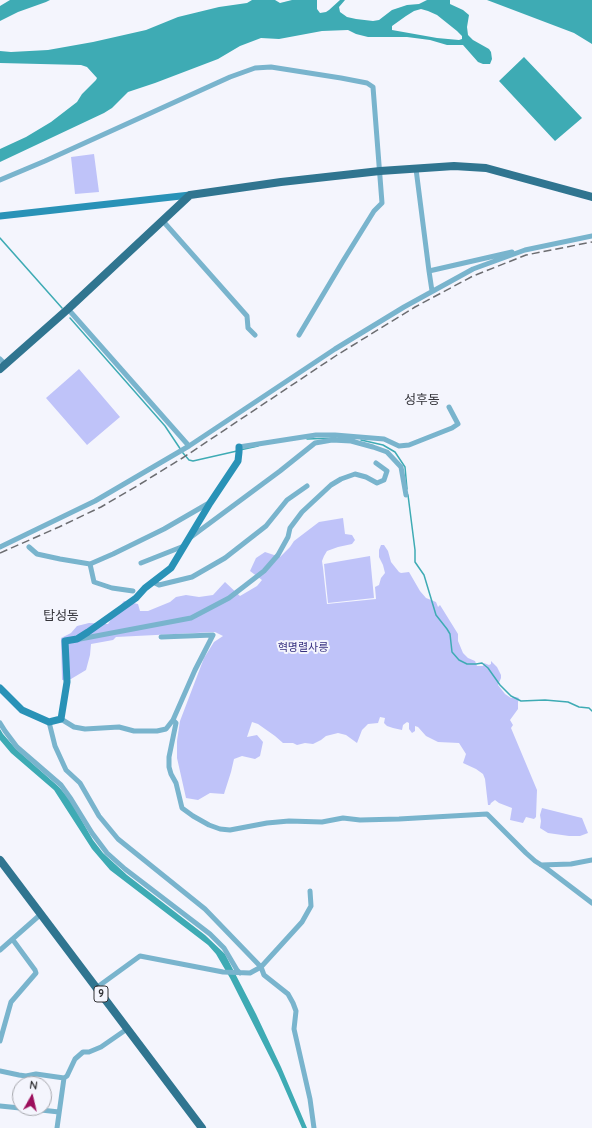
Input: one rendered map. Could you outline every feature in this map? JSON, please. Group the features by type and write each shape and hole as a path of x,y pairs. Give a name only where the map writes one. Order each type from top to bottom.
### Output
{"main road":[{"path":"2,364 68,309 190,195 281,182 380,171 454,166 486,168 592,198"},
{"name":"9","path":"0,860 202,1128"}],"street":[{"path":"0,180 230,77 255,68 270,67 341,78 367,83 373,86 382,203 374,211 299,335"},
{"path":"416,169 432,291"},
{"path":"0,216 190,195"},
{"path":"162,220 247,316 248,328 255,335"},
{"path":"429,271 592,236"},
{"path":"0,547 95,501 181,451 335,349 404,306 473,269 525,250"},
{"path":"68,309 189,446"},
{"path":"77,639 136,598 145,588 171,568 210,503 238,461 239,450 316,435 384,439 399,446 410,445 452,428 458,424 449,407"},
{"path":"188,539 280,471 315,443 332,440 352,441 387,452 401,467 406,495"},
{"path":"61,719 67,682 65,641 191,618 229,598 264,571 278,555 288,537 290,528 302,512 330,485 355,474 366,477 377,483 384,480 387,471 376,463"},
{"path":"153,582 159,585 192,577 225,558 266,526 287,500 307,486"},
{"path":"29,547 38,554 90,564 114,554 164,529 210,503"},
{"path":"141,562 184,546"},
{"path":"90,564 94,582 112,588 133,591 145,588"},
{"path":"133,591 136,598"},
{"path":"0,688 22,710 49,722 61,719 74,727 85,729 120,727 134,731 157,731 166,729 173,720 213,635 161,637"},
{"path":"173,720 176,723 169,756 169,767 176,783 182,808 209,825 220,829 230,830 289,820 322,822 343,818 360,820 398,819 487,814 526,853 592,903"},
{"path":"49,722 55,746 66,770 80,783 99,816 118,839 205,909 261,967 264,974 288,994 296,1011 294,1029 310,1099 314,1128"},
{"path":"0,723 17,747 61,785 92,833 107,853 125,869 210,934 224,948 239,973"},
{"path":"542,865 571,864 592,860"},
{"path":"96,988 140,956 223,972 250,973 261,967 302,922 312,906 310,891"},
{"path":"0,950 41,914"},
{"path":"0,1041 2,1025 11,1002 36,973 12,940"},
{"path":"57,1128 64,1078 67,1076 75,1059 82,1052 89,1052 101,1048 127,1029"},
{"path":"0,1071 26,1076 36,1074 64,1078"},
{"path":"0,1106 12,1107"},
{"path":"52,1111 59,1112"}],"green space":[{"path":"94,154 99,192 75,194 71,157"},
{"path":"79,369 120,417 87,445 46,398"},
{"name":"혁명렬사릉","path":"343,518 345,534 352,535 355,540 352,544 327,551 324,556 322,561 327,604 376,599 375,587 379,585 381,578 385,573 379,557 381,545 384,545 388,551 391,562 399,572 409,572 426,598 436,602 438,607 440,605 458,634 458,641 463,653 468,658 475,661 477,666 483,666 484,663 489,665 491,664 491,661 497,667 501,675 498,685 505,694 511,698 519,698 518,709 510,720 513,725 511,728 537,790 536,817 534,819 526,817 523,823 510,820 512,808 495,800 488,805 483,774 463,763 466,754 459,743 438,742 426,736 418,727 415,726 415,731 412,733 409,729 409,723 407,722 403,725 402,730 393,728 384,723 385,718 380,717 378,723 368,724 362,730 357,743 346,735 338,733 326,736 313,744 305,743 297,745 293,743 283,743 258,724 252,722 247,737 257,735 263,742 260,756 255,759 242,756 234,759 224,794 210,793 198,800 186,798 177,758 177,741 180,721 204,658 214,642 223,636 215,632 116,637 113,640 91,644 86,670 71,679 62,680 61,638 71,633 77,626 89,623 108,624 124,601 138,604 140,611 148,611 170,602 176,597 186,595 199,597 213,595 225,582 240,596 257,586 262,580 250,571 256,558 265,552 280,557 294,541 319,522"},
{"path":"370,556 374,598 328,603 324,564"},
{"path":"542,808 582,818 588,833 580,836 569,836 548,833 540,828 540,815"}],"shaded area":[{"path":"10,0 50,0 18,12 0,21 0,6"},
{"path":"252,0 275,0 280,3 292,0 317,0 317,9 320,13 326,12 340,0 345,0 339,7 340,12 347,17 373,21 379,20 392,10 407,5 419,4 427,0 450,0 450,4 463,10 469,15 467,27 468,35 473,40 489,49 492,59 490,64 478,62 463,45 447,45 430,40 407,37 368,37 348,30 322,31 279,39 261,38 240,46 218,59 128,92 112,108 104,113 0,162 0,149 26,137 51,122 77,102 82,94 97,78 87,67 81,65 0,63 0,51 11,52 48,50 93,42 146,30 178,17 219,7 247,3","holes":["421,9 437,15 457,31 462,36 462,39 437,38 392,30 392,26 414,11"]},
{"path":"487,0 592,0 592,44 574,33"},
{"path":"524,57 582,118 555,141 499,81"},
{"path":"0,729 16,749 59,787 70,800 93,840 103,853 127,875 205,935 225,954 281,1067 307,1128 302,1128 278,1073 230,978 216,954 208,945 110,870 92,849 54,790 11,753 0,740"}],"waterway":[{"path":"0,238 62,308"},
{"path":"70,318 165,426 189,460 193,461 237,451"},
{"path":"307,439 336,438"},
{"path":"361,440 383,445 395,452 405,467 407,489"},
{"path":"240,450 258,446"},
{"path":"408,495 415,550 415,562 424,575 436,615 450,634 452,652 459,660 467,664 482,663 488,668 500,685 511,696 521,701 545,700 568,702 579,707 589,708 592,711"}],"railway":[{"path":"0,553 101,507 137,486 184,457 337,355 415,307 473,276 526,255 592,242"}],"district":[{"name":"성후동","path":"422,400"},
{"name":"탑성동","path":"61,616"}]}
